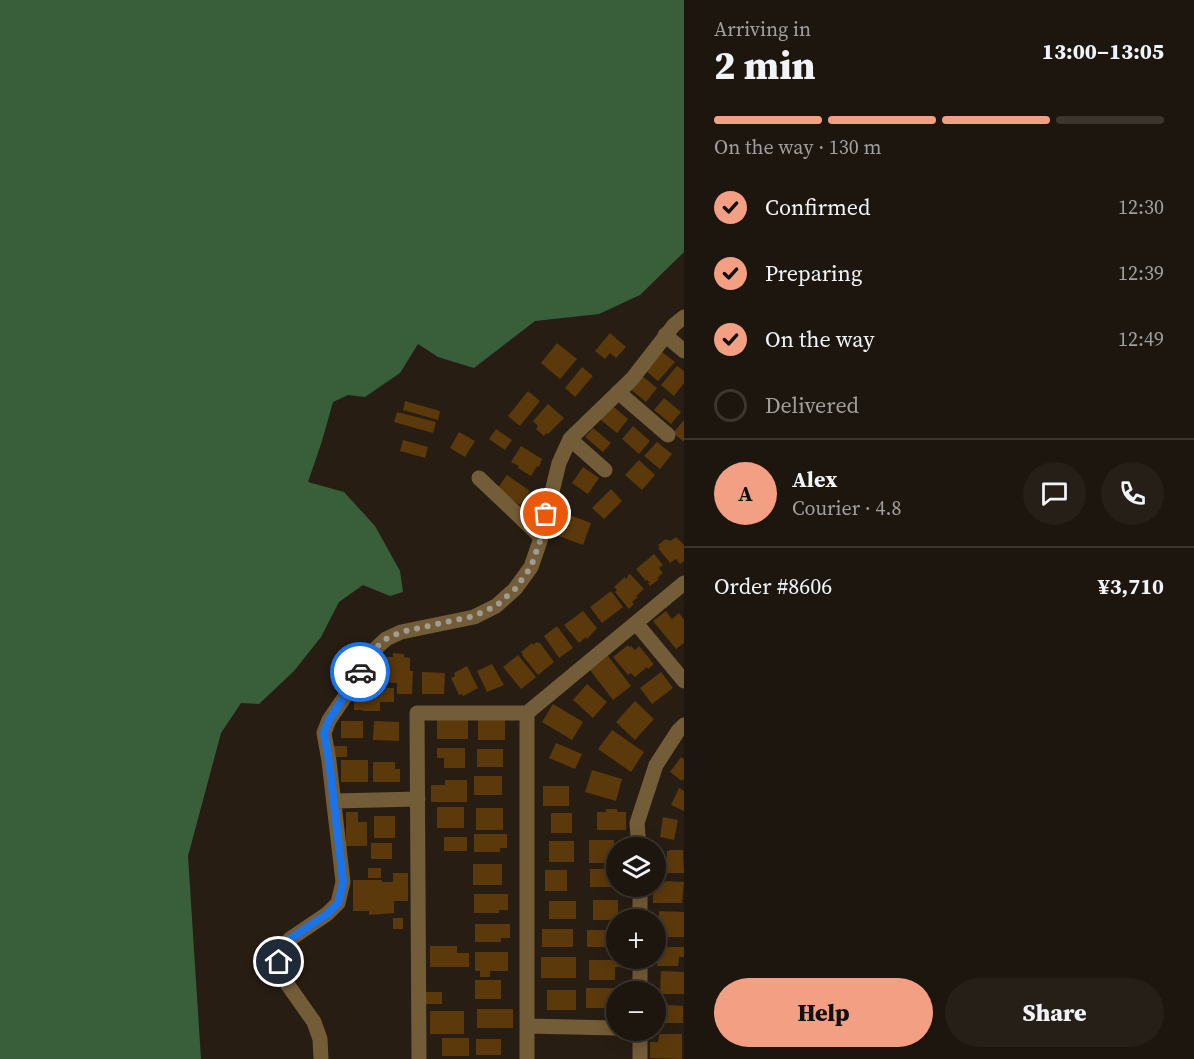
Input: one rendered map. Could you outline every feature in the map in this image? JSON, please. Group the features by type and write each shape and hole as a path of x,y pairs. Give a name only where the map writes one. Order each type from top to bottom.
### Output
{"street":[{"path":"321,1059 320,1039 314,1022 283,978 279,962 283,948 290,939 327,914 338,903 343,882 324,733 329,720 372,651 386,639 401,632 474,616 496,606 515,589 531,567 541,537 559,463 570,439 632,379 665,335 684,317"},
{"path":"665,335 684,351"},
{"path":"618,392 668,435"},
{"path":"570,439 605,470"},
{"path":"479,478 541,537"},
{"path":"419,1059 417,713 527,713 684,583"},
{"path":"636,623 684,681"},
{"path":"527,713 527,1059"},
{"path":"638,837 637,823 656,765 684,725"},
{"path":"334,801 417,800"},
{"path":"527,1026 606,1028"},
{"path":"640,1041 640,1059"}],"green space":[{"path":"0,0 684,0 684,252 640,295 599,314 535,321 474,368 438,357 418,344 400,373 365,397 348,395 333,402 308,482 344,492 375,526 400,571 403,592 390,596 363,585 339,602 321,637 294,671 259,704 241,703 221,733 188,856 201,1059 0,1059"}],"building":[{"path":"610,333 626,347 616,358 610,353 605,359 595,351"},
{"path":"557,343 577,359 560,379 541,363"},
{"path":"662,352 675,362 658,381 646,371"},
{"path":"677,366 684,371 684,383 674,396 661,385"},
{"path":"582,367 593,376 575,397 565,388"},
{"path":"641,375 657,388 646,402 629,388"},
{"path":"528,391 540,401 520,426 508,416"},
{"path":"664,398 681,412 671,424 654,410"},
{"path":"405,401 440,411 438,420 403,410"},
{"path":"609,403 628,419 617,433 597,417"},
{"path":"548,404 564,418 544,436 536,429 538,426 533,421"},
{"path":"397,412 436,422 433,433 394,422"},
{"path":"684,420 684,442 673,433"},
{"path":"633,426 650,441 639,454 622,439"},
{"path":"593,428 611,443 603,452 585,437"},
{"path":"496,429 512,440 505,450 489,439"},
{"path":"459,432 475,441 465,457 450,448"},
{"path":"403,440 428,447 425,458 400,451"},
{"path":"657,442 672,454 660,469 644,456"},
{"path":"521,446 542,459 539,467 537,466 531,476 511,462"},
{"path":"639,460 655,475 642,490 625,475"},
{"path":"583,467 599,478 588,494 572,483"},
{"path":"507,475 530,491 520,505 497,489"},
{"path":"611,489 622,501 604,519 592,508"},
{"path":"556,510 591,523 583,545 548,532"},
{"path":"676,537 684,545 684,561 680,564 676,559 670,563 658,548 660,547 658,545 666,539 670,541"},
{"path":"654,554 663,565 659,568 663,573 650,586 648,583 650,583 636,569"},
{"path":"630,574 644,589 636,596 638,597 629,609 615,592 617,590 614,587"},
{"path":"611,591 623,607 602,623 590,607"},
{"path":"583,611 597,628 587,639 586,637 579,643 564,625"},
{"path":"666,611 672,619 679,613 684,620 684,643 676,649 653,621"},
{"path":"557,626 573,648 559,658 544,636"},
{"path":"537,642 554,662 538,675 521,652 532,643 533,645"},
{"path":"628,645 635,650 639,646 653,663 635,677 631,673 628,675 613,657"},
{"path":"393,653 404,654 404,657 410,658 410,671 413,671 412,694 397,694 397,683 378,682 378,667 385,667 386,657 393,657"},
{"path":"518,655 536,677 521,689 503,667"},
{"path":"608,656 631,686 613,700 590,670"},
{"path":"492,664 504,685 487,692 477,671"},
{"path":"467,666 478,688 463,696 459,695 451,678 455,676 454,673"},
{"path":"422,672 445,673 444,694 422,694"},
{"path":"661,672 673,688 652,704 640,688"},
{"path":"587,684 607,702 593,718 573,700"},
{"path":"362,688 394,688 394,702 380,702 380,711 354,710 354,699 357,699 357,693 362,693"},
{"path":"635,701 654,719 635,740 616,722"},
{"path":"553,704 583,722 572,740 542,722"},
{"path":"478,718 505,718 505,740 478,740"},
{"path":"437,719 468,719 468,739 437,739"},
{"path":"341,721 363,721 363,738 341,738"},
{"path":"374,721 399,722 399,741 373,740"},
{"path":"612,730 644,752 631,772 598,749"},
{"path":"556,743 582,754 575,769 549,758"},
{"path":"334,746 347,746 347,757 334,757"},
{"path":"437,748 465,748 465,768 444,768 444,758 437,758"},
{"path":"477,749 503,749 503,767 477,767"},
{"path":"681,757 684,759 684,780 682,781 670,772"},
{"path":"341,760 368,760 368,782 341,782"},
{"path":"373,762 395,762 395,769 400,769 400,782 373,782"},
{"path":"592,770 622,779 616,801 585,792"},
{"path":"474,776 502,776 502,795 474,795"},
{"path":"445,780 467,780 467,802 431,802 431,785 445,785"},
{"path":"543,786 569,786 569,806 543,806"},
{"path":"679,788 684,791 684,811 671,805"},
{"path":"437,807 464,807 464,828 437,828"},
{"path":"476,808 503,808 503,830 476,830"},
{"path":"606,809 626,812 626,830 597,830 597,812 606,812"},
{"path":"346,812 358,812 358,822 367,822 367,846 346,846"},
{"path":"551,813 572,813 572,833 551,833"},
{"path":"374,816 395,816 395,838 374,838"},
{"path":"663,817 678,820 674,840 660,837"},
{"path":"474,834 507,834 507,848 500,848 500,852 474,852"},
{"path":"444,837 467,837 467,851 444,851"},
{"path":"589,840 606,840 606,863 589,863"},
{"path":"549,841 574,841 574,862 549,862"},
{"path":"371,843 392,843 392,859 371,859"},
{"path":"683,850 684,873 666,873 666,857 669,851"},
{"path":"473,864 502,864 502,885 473,885"},
{"path":"368,868 381,868 381,878 368,878"},
{"path":"590,869 606,869 606,887 590,887"},
{"path":"545,870 567,870 567,891 545,891"},
{"path":"393,873 408,873 408,901 394,901 394,913 369,915 369,911 353,911 353,880 393,882"},
{"path":"666,882 684,882 682,903 653,903 653,897 666,897"},
{"path":"474,894 508,894 508,910 499,910 499,913 474,913"},
{"path":"593,900 618,900 618,909 606,909 606,920 593,920"},
{"path":"549,901 576,901 576,919 549,919"},
{"path":"666,911 684,912 684,937 666,937"},
{"path":"393,918 403,918 403,929 393,929"},
{"path":"475,924 510,924 510,938 501,938 501,942 475,942"},
{"path":"542,929 573,929 573,947 542,947"},
{"path":"587,930 606,930 606,947 587,947"},
{"path":"430,946 457,946 457,953 469,953 469,967 430,967"},
{"path":"666,947 684,947 684,957 679,957 678,966 666,966"},
{"path":"475,952 508,952 508,971 490,971 490,977 480,977 480,971 475,971"},
{"path":"541,957 576,957 576,978 541,978"},
{"path":"589,960 606,960 606,969 615,969 615,980 589,980"},
{"path":"661,971 684,972 684,994 666,994 666,981 661,981"},
{"path":"475,980 501,980 501,999 475,999"},
{"path":"586,988 606,988 606,1008 586,1008"},
{"path":"547,990 576,990 576,1010 547,1010"},
{"path":"423,992 442,992 442,1004 423,1004"},
{"path":"666,1003 683,1006 683,1023 666,1023"},
{"path":"477,1009 513,1009 513,1028 477,1028"},
{"path":"430,1011 464,1011 464,1034 430,1034"},
{"path":"666,1034 682,1034 682,1059 650,1058 650,1042 666,1041"},
{"path":"442,1038 469,1038 469,1056 442,1056"},
{"path":"476,1039 501,1039 501,1055 476,1055"}],"way so far":[{"path":"360,672 372,651 386,639 401,632 474,616 496,606 515,589 531,567 546,514"}],"route":[{"path":"279,962 283,948 290,939 327,914 338,903 343,882 324,733 329,720 360,672"}]}
